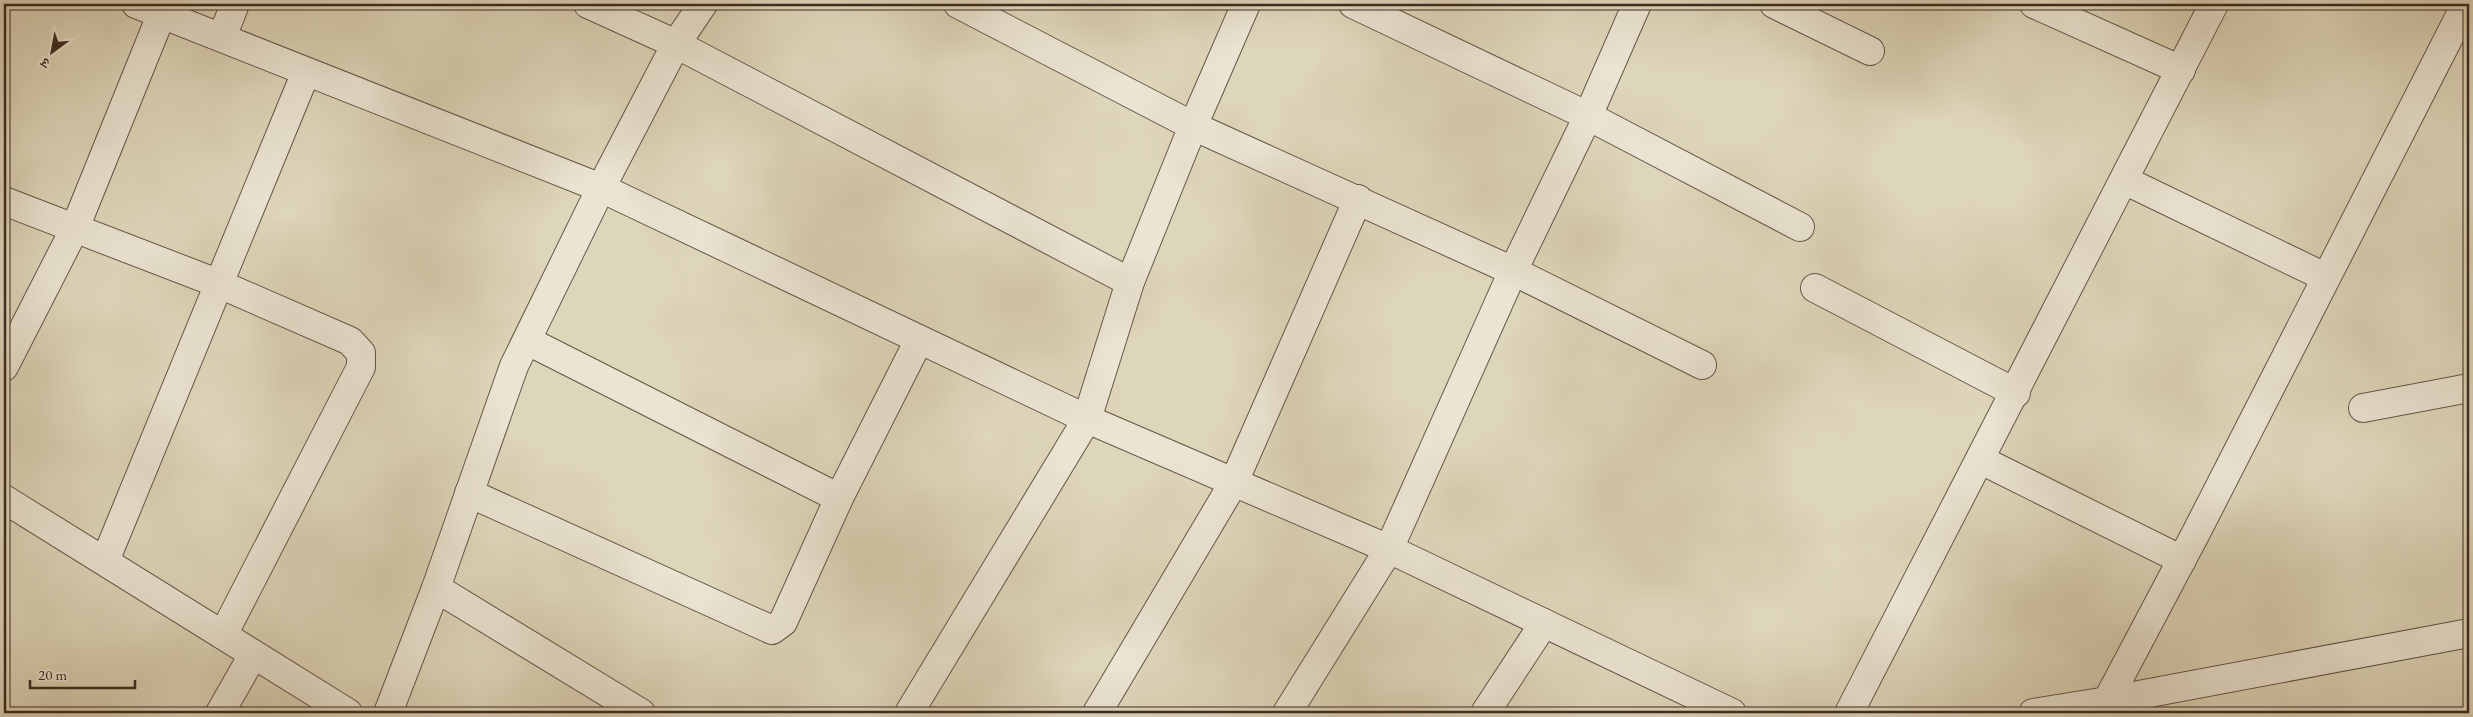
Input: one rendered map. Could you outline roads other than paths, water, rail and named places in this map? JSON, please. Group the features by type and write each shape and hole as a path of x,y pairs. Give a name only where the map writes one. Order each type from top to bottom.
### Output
{"street":[{"path":"136,4 602,188 1087,419 1389,549 1732,713"},
{"path":"222,37 235,4"},
{"path":"588,4 676,44 1130,282"},
{"path":"388,713 436,588 514,366 676,44 703,4"},
{"path":"958,4 1193,126 1358,199 1513,271 1702,365"},
{"path":"909,713 1087,419 1130,282 1193,126 1246,4"},
{"path":"1353,4 1588,116 1800,227"},
{"path":"1287,713 1389,549 1513,271 1588,116 1636,4"},
{"path":"1774,4 1870,51"},
{"path":"2034,4 2180,70"},
{"path":"1849,713 1981,460 2214,4"},
{"path":"2107,702 2182,560 2466,4"},
{"path":"4,367 75,228 162,13"},
{"path":"105,561 217,283 306,72"},
{"path":"2124,180 2325,277"},
{"path":"1097,713 1234,482 1358,199"},
{"path":"4,201 217,283 350,341 361,353 362,367 223,635"},
{"path":"1815,288 2016,392"},
{"path":"469,493 772,630 783,622 839,498 920,340"},
{"path":"528,341 839,498"},
{"path":"2363,408 2469,388"},
{"path":"1981,460 2182,560"},
{"path":"4,499 348,713"},
{"path":"436,588 642,713"},
{"path":"1485,713 1544,623"},
{"path":"2033,713 2107,702 2469,633"},
{"path":"220,713 253,655"}]}
